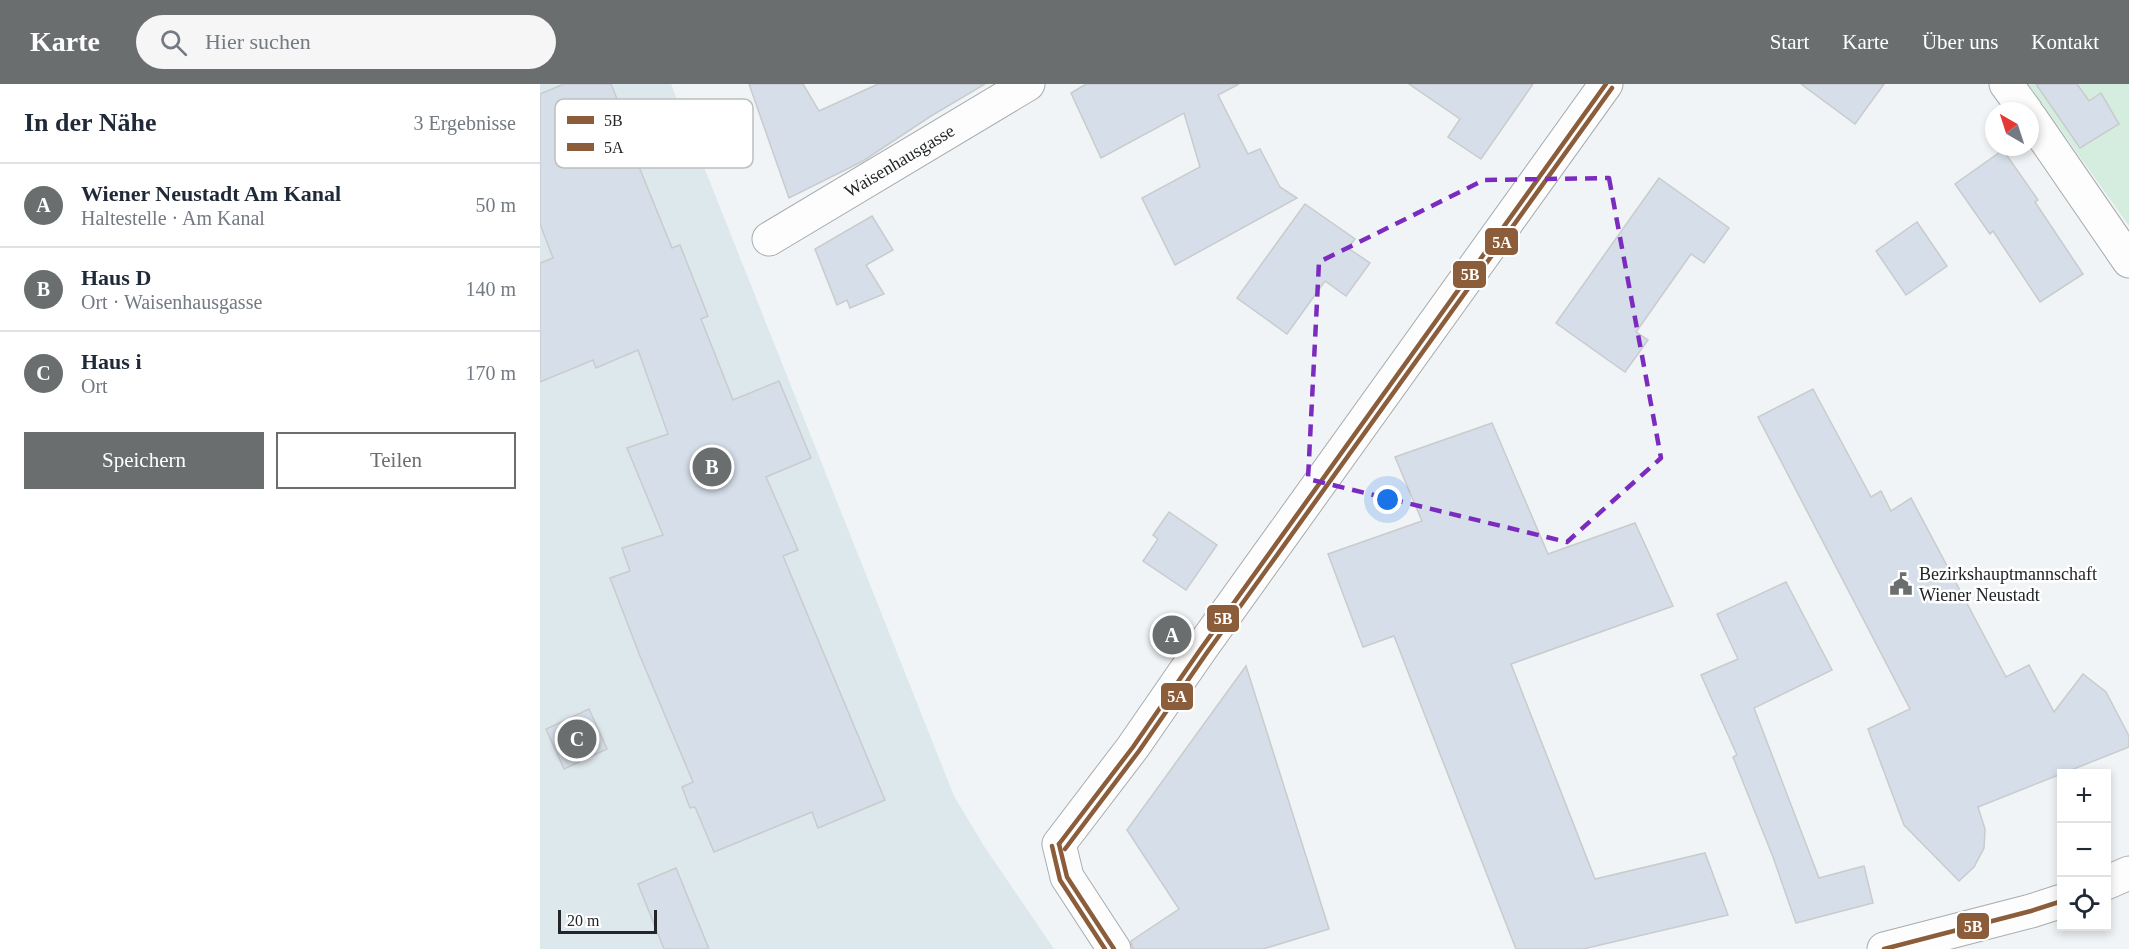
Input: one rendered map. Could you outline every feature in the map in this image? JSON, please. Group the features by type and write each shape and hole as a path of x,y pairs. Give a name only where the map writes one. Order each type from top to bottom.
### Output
{"street":[{"name":"Waisenhausgasse","path":"769,239 1028,84"},
{"path":"1114,949 1067,877 1059,844 1133,747 1207,640 1606,84"},
{"path":"2006,84 2019,102"},
{"path":"2039,130 2129,261"},
{"path":"2111,881 2129,873"},
{"path":"1884,949 2057,902"}],"highlighted area":[{"path":"1609,178 1661,458 1567,542 1308,479 1319,262 1484,180"}],"shaded area":[{"path":"540,84 671,84 677,99 555,99 555,168 704,168 954,796 984,846 1054,949 540,949"}],"green space":[{"path":"2028,84 2129,84 2129,226"}],"building":[{"path":"564,84 611,84 617,99 555,99 555,168 640,168 672,248 680,245 708,316 701,319 733,400 779,381 811,458 766,477 798,550 783,556 885,800 818,828 812,812 714,852 695,807 690,808 682,787 693,782 610,578 630,571 622,548 663,535 627,448 668,434 638,350 596,368 593,360 540,382 540,263 553,258 540,224 540,94"},
{"path":"749,84 803,84 819,111 878,84 985,84 863,161 789,198"},
{"path":"1086,84 1239,84 1218,95 1248,154 1260,149 1280,187 1297,198 1175,265 1142,198 1200,167 1184,113 1101,158 1071,93"},
{"path":"1409,84 1533,84 1481,159 1448,137 1460,119"},
{"path":"1801,84 1884,84 1855,124"},
{"path":"2036,84 2077,84 2089,101 2101,93 2119,124 2080,148"},
{"path":"1995,156 2007,156 2038,200 2035,202 2083,274 2040,302 1993,231 1990,234 1955,184"},
{"path":"1659,178 1729,228 1704,263 1691,254 1636,332 1648,340 1625,372 1556,323"},
{"path":"1305,204 1355,239 1348,248 1370,263 1346,296 1325,281 1287,334 1237,298"},
{"path":"872,216 893,250 866,265 884,294 850,308 847,300 837,305 815,249"},
{"path":"1917,222 1947,266 1906,295 1876,251"},
{"name":"Bezirkshauptmannschaft Wiener Neustadt","path":"1813,389 1871,497 1881,491 1891,511 1911,498 2006,677 2029,665 2054,712 2083,674 2106,692 2129,736 2129,747 2074,769 2057,769 2057,776 1978,807 1985,829 1984,848 1974,867 1959,881 1904,825 1868,729 1910,709 1758,417"},
{"path":"1492,423 1548,554 1635,523 1673,606 1511,664 1595,879 1705,853 1728,915 1583,949 1516,949 1394,636 1363,647 1328,554 1422,521 1395,457"},
{"path":"1169,512 1217,545 1186,590 1143,561 1158,539 1153,535"},
{"path":"1786,582 1832,670 1754,708 1819,878 1864,866 1873,903 1796,923 1773,857 1733,757 1737,755 1701,675 1738,659 1717,614"},
{"path":"1246,666 1329,929 1263,949 1133,949 1131,941 1179,909 1127,830"},
{"path":"589,709 607,749 564,769 546,729"},
{"path":"676,868 709,949 664,949 638,884"}],"transit line":[{"name":"5B","path":"1059,844 1133,747 1606,84"},
{"name":"5A","path":"1065,849 1139,751 1612,88"},
{"name":"5B","path":"1059,844 1067,877 1114,949"},
{"name":"5A","path":"1052,846 1060,880 1105,949"},
{"name":"5B","path":"1884,949 2057,903"}],"place":[{"name":"Haus D","path":"712,467"},
{"name":"Bezirkshauptmannschaft Wiener Neustadt","path":"1901,584"},
{"name":"Wiener Neustadt Am Kanal","path":"1172,635"},
{"name":"Haus i","path":"577,739"}]}
